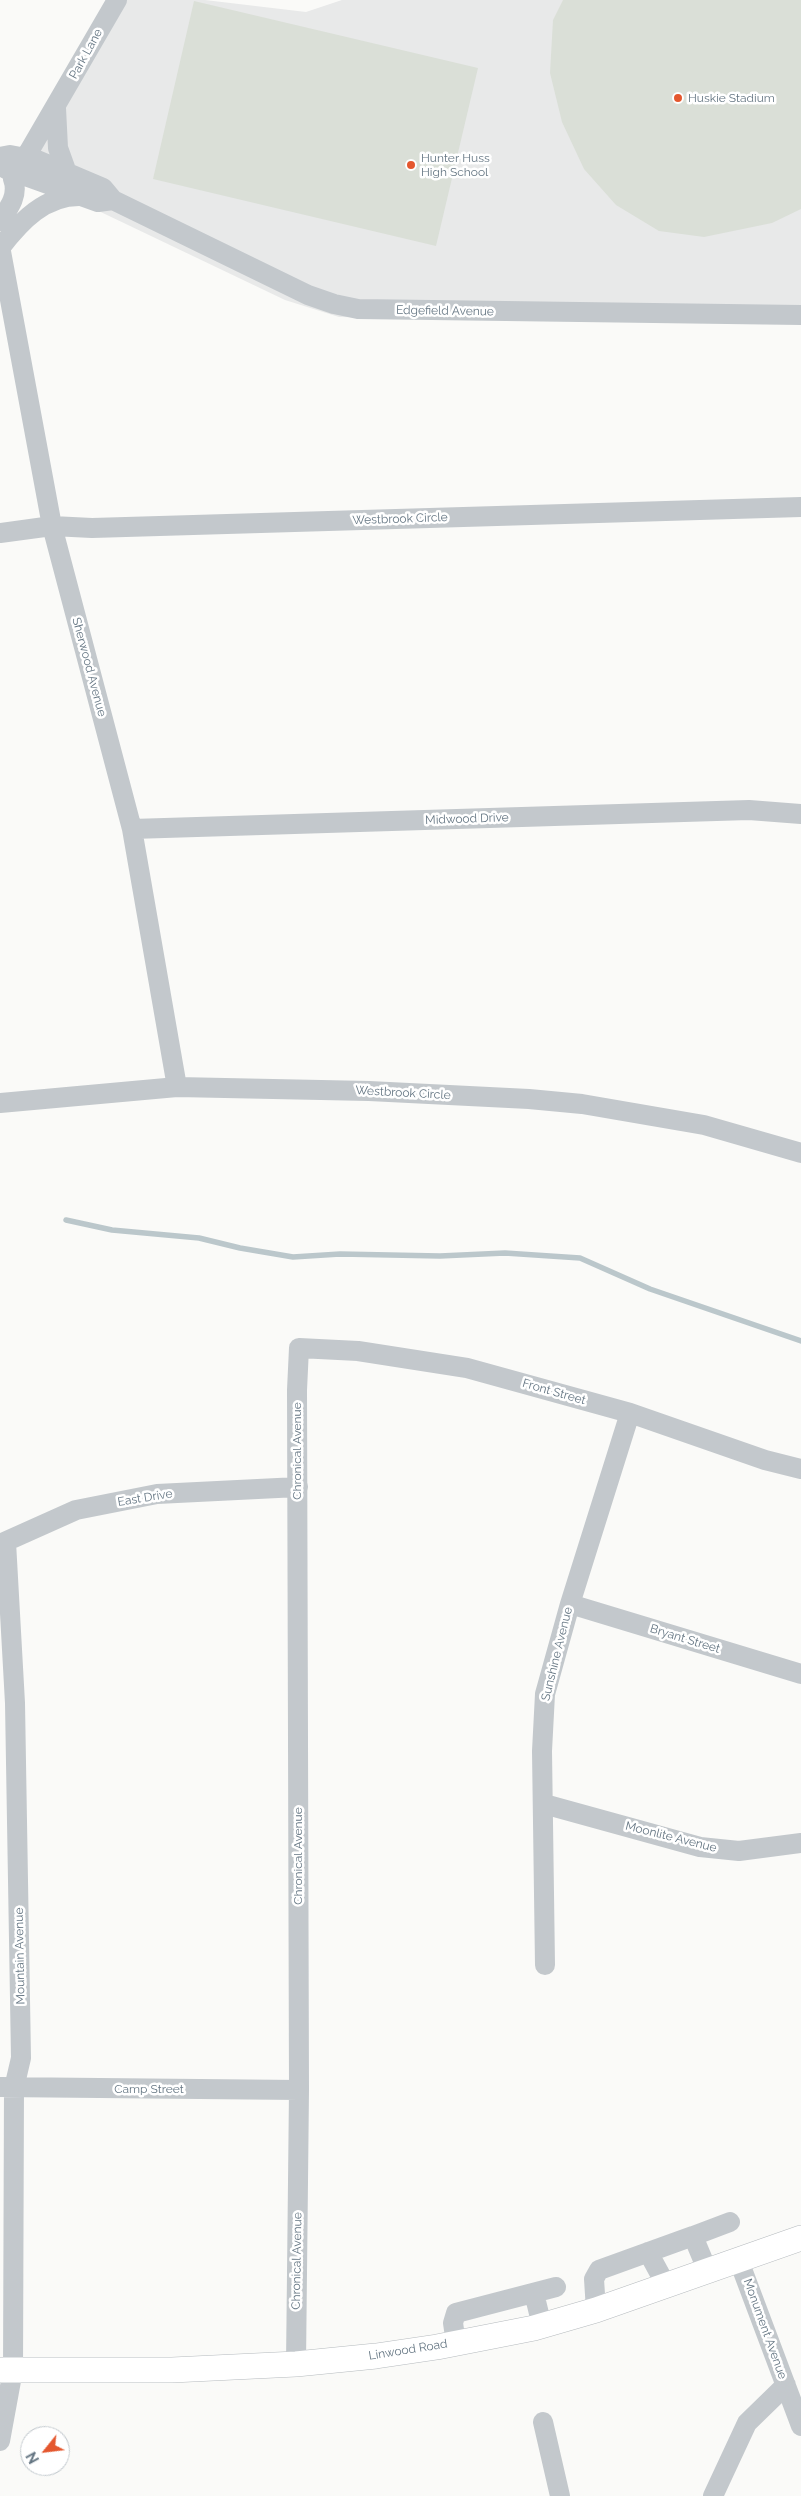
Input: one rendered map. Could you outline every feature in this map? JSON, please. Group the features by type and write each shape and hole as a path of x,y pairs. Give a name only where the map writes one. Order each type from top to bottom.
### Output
{"main road":[{"name":"Linwood Road","path":"7,2370 172,2370 296,2364 376,2356 456,2343 542,2326 596,2310 801,2238"}],"street":[{"name":"Park Lane","path":"11,174 56,108 117,0"},
{"path":"56,108 58,148 67,173"},
{"name":"Edgefield Avenue","path":"0,157 10,155 11,174"},
{"name":"Edgefield Avenue","path":"11,174 37,160 103,188 113,200 308,295 358,309 801,315"},
{"path":"0,221 14,198 16,187 11,174"},
{"name":"Edgefield Avenue","path":"11,174 98,202 113,200"},
{"name":"Edgefield Avenue","path":"0,247 31,212 61,199 82,196"},
{"name":"Sherwood Avenue","path":"0,247 52,526 132,829 177,1087"},
{"name":"Westbrook Circle","path":"0,533 52,526 102,528 801,507"},
{"name":"Midwood Drive","path":"132,829 748,810 801,814"},
{"name":"Westbrook Circle","path":"0,1103 177,1087 369,1090 528,1099 582,1104 704,1125 801,1153"},
{"name":"Front Street","path":"299,1348 358,1351 467,1368 630,1413 765,1460 801,1469"},
{"name":"Chronical Avenue","path":"296,2364 298,2090 297,1390 299,1348"},
{"name":"Sunshine Avenue","path":"545,1965 542,1751 545,1694 570,1604 630,1413"},
{"name":"East Drive","path":"3,1543 76,1510 157,1494 298,1486"},
{"name":"Mountain Avenue","path":"0,2442 7,2370 7,2088 21,2058 15,1703 3,1543"},
{"name":"Bryant Street","path":"570,1604 801,1674"},
{"name":"Moonlite Avenue","path":"544,1804 700,1847 739,1852 801,1843"},
{"name":"Camp Street","path":"7,2088 298,2090"},
{"path":"596,2310 594,2279 599,2270 730,2222"},
{"path":"693,2236 708,2272"},
{"path":"648,2252 667,2286"},
{"name":"Monument Avenue","path":"739,2261 801,2426"},
{"path":"456,2343 453,2324 456,2313 556,2287"},
{"path":"534,2293 542,2326"},
{"path":"713,2496 747,2423 786,2385"},
{"path":"543,2422 560,2496"}],"shaded area":[{"name":"Hunter Huss High School","path":"117,0 205,0 306,12 342,0 801,0 801,324 339,317 285,300 17,172"},
{"name":"Huskie Stadium","path":"563,0 801,0 801,209 772,223 704,237 659,231 616,205 584,169 562,122 550,73 553,20"},
{"path":"194,1 478,68 436,246 153,179"}],"waterway":[{"path":"66,1220 112,1230 199,1238 240,1248 293,1257 340,1254 440,1256 505,1253 580,1258 650,1289 801,1341"}],"place":[{"name":"Huskie Stadium","path":"678,98"},
{"name":"Hunter Huss High School","path":"411,165"}]}
